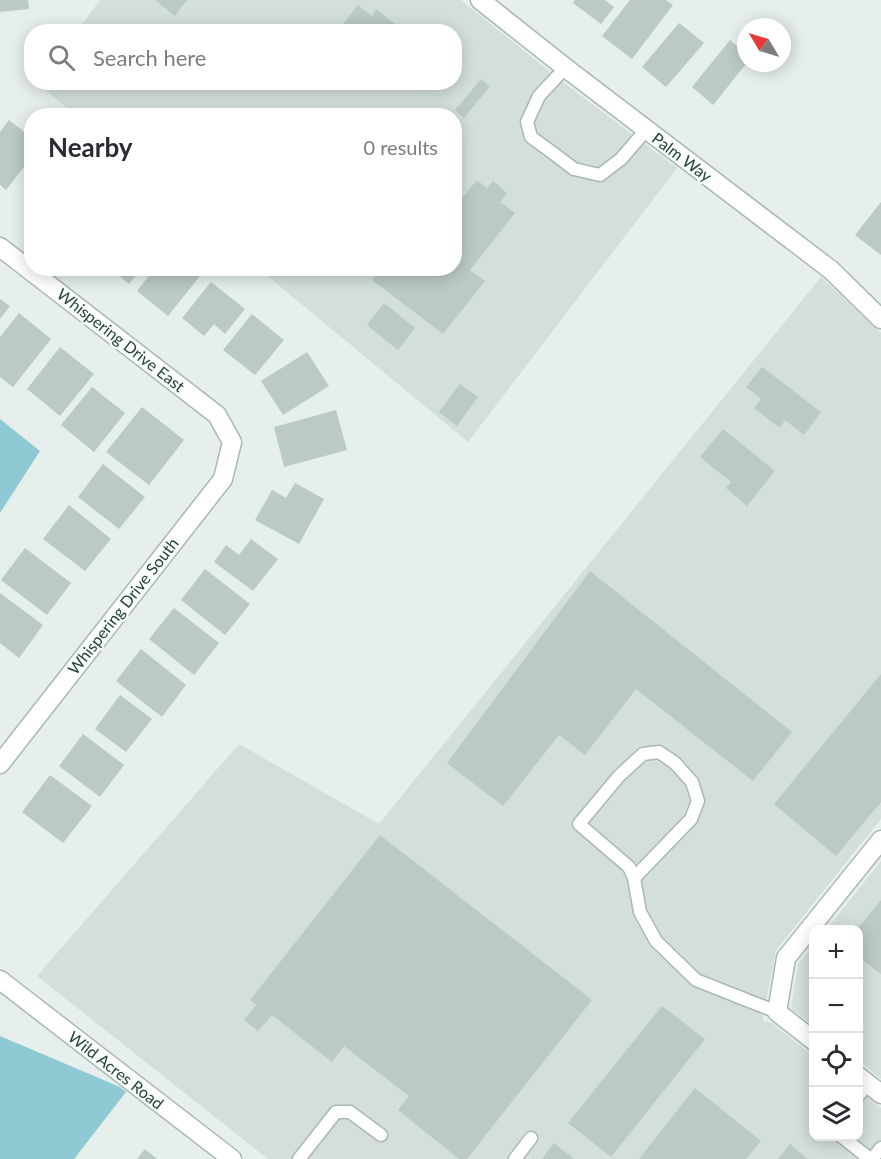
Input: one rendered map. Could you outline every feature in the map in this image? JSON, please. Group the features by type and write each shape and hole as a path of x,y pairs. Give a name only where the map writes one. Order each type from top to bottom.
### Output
{"street":[{"name":"Palm Way","path":"480,0 565,68 831,270 881,319"},
{"name":"Whispering Drive East","path":"0,247 24,266"},
{"name":"Whispering Drive East","path":"37,276 216,415 232,442"},
{"name":"Whispering Drive South","path":"0,764 223,479 232,442"},
{"path":"809,1038 777,1012 786,958 881,840"},
{"name":"Wild Acres Road","path":"0,980 232,1159"}],"lane":[{"path":"565,68 539,96 527,122 531,136 553,153 574,169 600,176 621,159 646,130"},
{"path":"634,878 691,819 698,801 692,782 675,763 659,752 643,754 619,776 579,824 629,867 634,878 640,912 656,941 696,980 777,1012"},
{"path":"299,1159 336,1112 350,1112 381,1135"},
{"path":"515,1159 531,1138"},
{"path":"846,1141 871,1159 881,1148"}],"shaded area":[{"path":"100,0 461,0 563,82 677,168 468,442 267,276 462,276 462,108 67,108 45,90 462,90 462,24 82,24"},
{"path":"821,277 881,333 881,819 776,950 765,1006 760,1013 763,1021 772,1023 809,1053 809,1141 863,1141 863,1094 881,1108 881,1159 268,1159 37,976 239,744 379,824"},
{"path":"881,861 881,1079 863,1064 863,925 830,925"},
{"path":"809,950 809,1023 791,1008 798,964"}],"water":[{"path":"0,419 40,451 0,513"},
{"path":"0,1036 120,1087 126,1092 74,1159 0,1159"}],"building":[{"path":"0,0 28,0 29,9 0,12"},
{"path":"155,0 187,0 175,16"},
{"path":"575,0 605,0 614,7 601,24 573,3"},
{"path":"630,0 666,0 673,5 632,59 602,36"},
{"path":"358,5 372,16 376,9 395,24 343,24"},
{"path":"679,23 704,43 666,87 642,67"},
{"path":"730,40 737,46 737,72 740,72 713,105 692,87"},
{"path":"481,79 490,86 464,118 462,108 457,108"},
{"path":"9,120 24,132 24,167 6,190 0,185 0,132"},
{"path":"477,180 487,188 493,181 507,193 500,202 515,213 470,270 485,281 443,334 372,280 375,276 462,276 462,198"},
{"path":"881,202 881,255 855,235"},
{"path":"120,276 136,276 129,284"},
{"path":"149,276 200,276 168,316 137,291"},
{"path":"211,282 245,309 225,334 214,324 204,336 182,318"},
{"path":"0,299 10,306 0,319"},
{"path":"384,303 415,328 398,350 367,325"},
{"path":"19,313 51,339 13,387 0,377 0,337"},
{"path":"252,314 284,340 255,375 223,350"},
{"path":"60,347 94,374 60,416 27,389"},
{"path":"307,352 329,386 283,415 261,381"},
{"path":"762,367 821,412 804,435 785,420 780,428 754,408 761,399 746,387"},
{"path":"460,384 478,397 457,426 439,412"},
{"path":"92,387 125,413 94,452 61,425"},
{"path":"142,407 184,440 149,485 106,452"},
{"path":"336,410 347,450 284,467 274,427"},
{"path":"723,429 775,471 747,506 726,488 731,482 700,457"},
{"path":"103,464 145,497 119,529 78,497"},
{"path":"295,483 324,499 299,544 255,520 272,490 286,498"},
{"path":"69,505 111,539 85,571 43,539"},
{"path":"251,539 278,559 253,591 214,562 226,545 239,555"},
{"path":"25,548 71,583 47,615 1,580"},
{"path":"205,569 250,604 225,635 181,600"},
{"path":"590,571 792,732 753,781 636,689 585,755 559,735 503,806 447,763"},
{"path":"0,593 43,625 19,658 0,643"},
{"path":"174,608 219,643 194,675 149,639"},
{"path":"141,649 186,685 162,717 116,681"},
{"path":"881,674 881,802 836,856 774,804"},
{"path":"120,695 152,719 126,752 95,729"},
{"path":"83,734 124,765 100,797 59,766"},
{"path":"50,775 92,806 63,843 22,812"},
{"path":"380,835 592,1000 467,1159 459,1159 398,1110 409,1096 344,1046 332,1062 272,1015 258,1031 244,1020 256,1005 250,1000"},
{"path":"881,900 881,974 863,961 863,925 860,925"},
{"path":"662,1006 705,1039 611,1157 568,1123"},
{"path":"695,1088 761,1141 746,1159 639,1159"},
{"path":"554,1143 574,1159 542,1159"},
{"path":"790,1144 808,1159 778,1159"},
{"path":"145,1149 157,1159 137,1159"}]}
